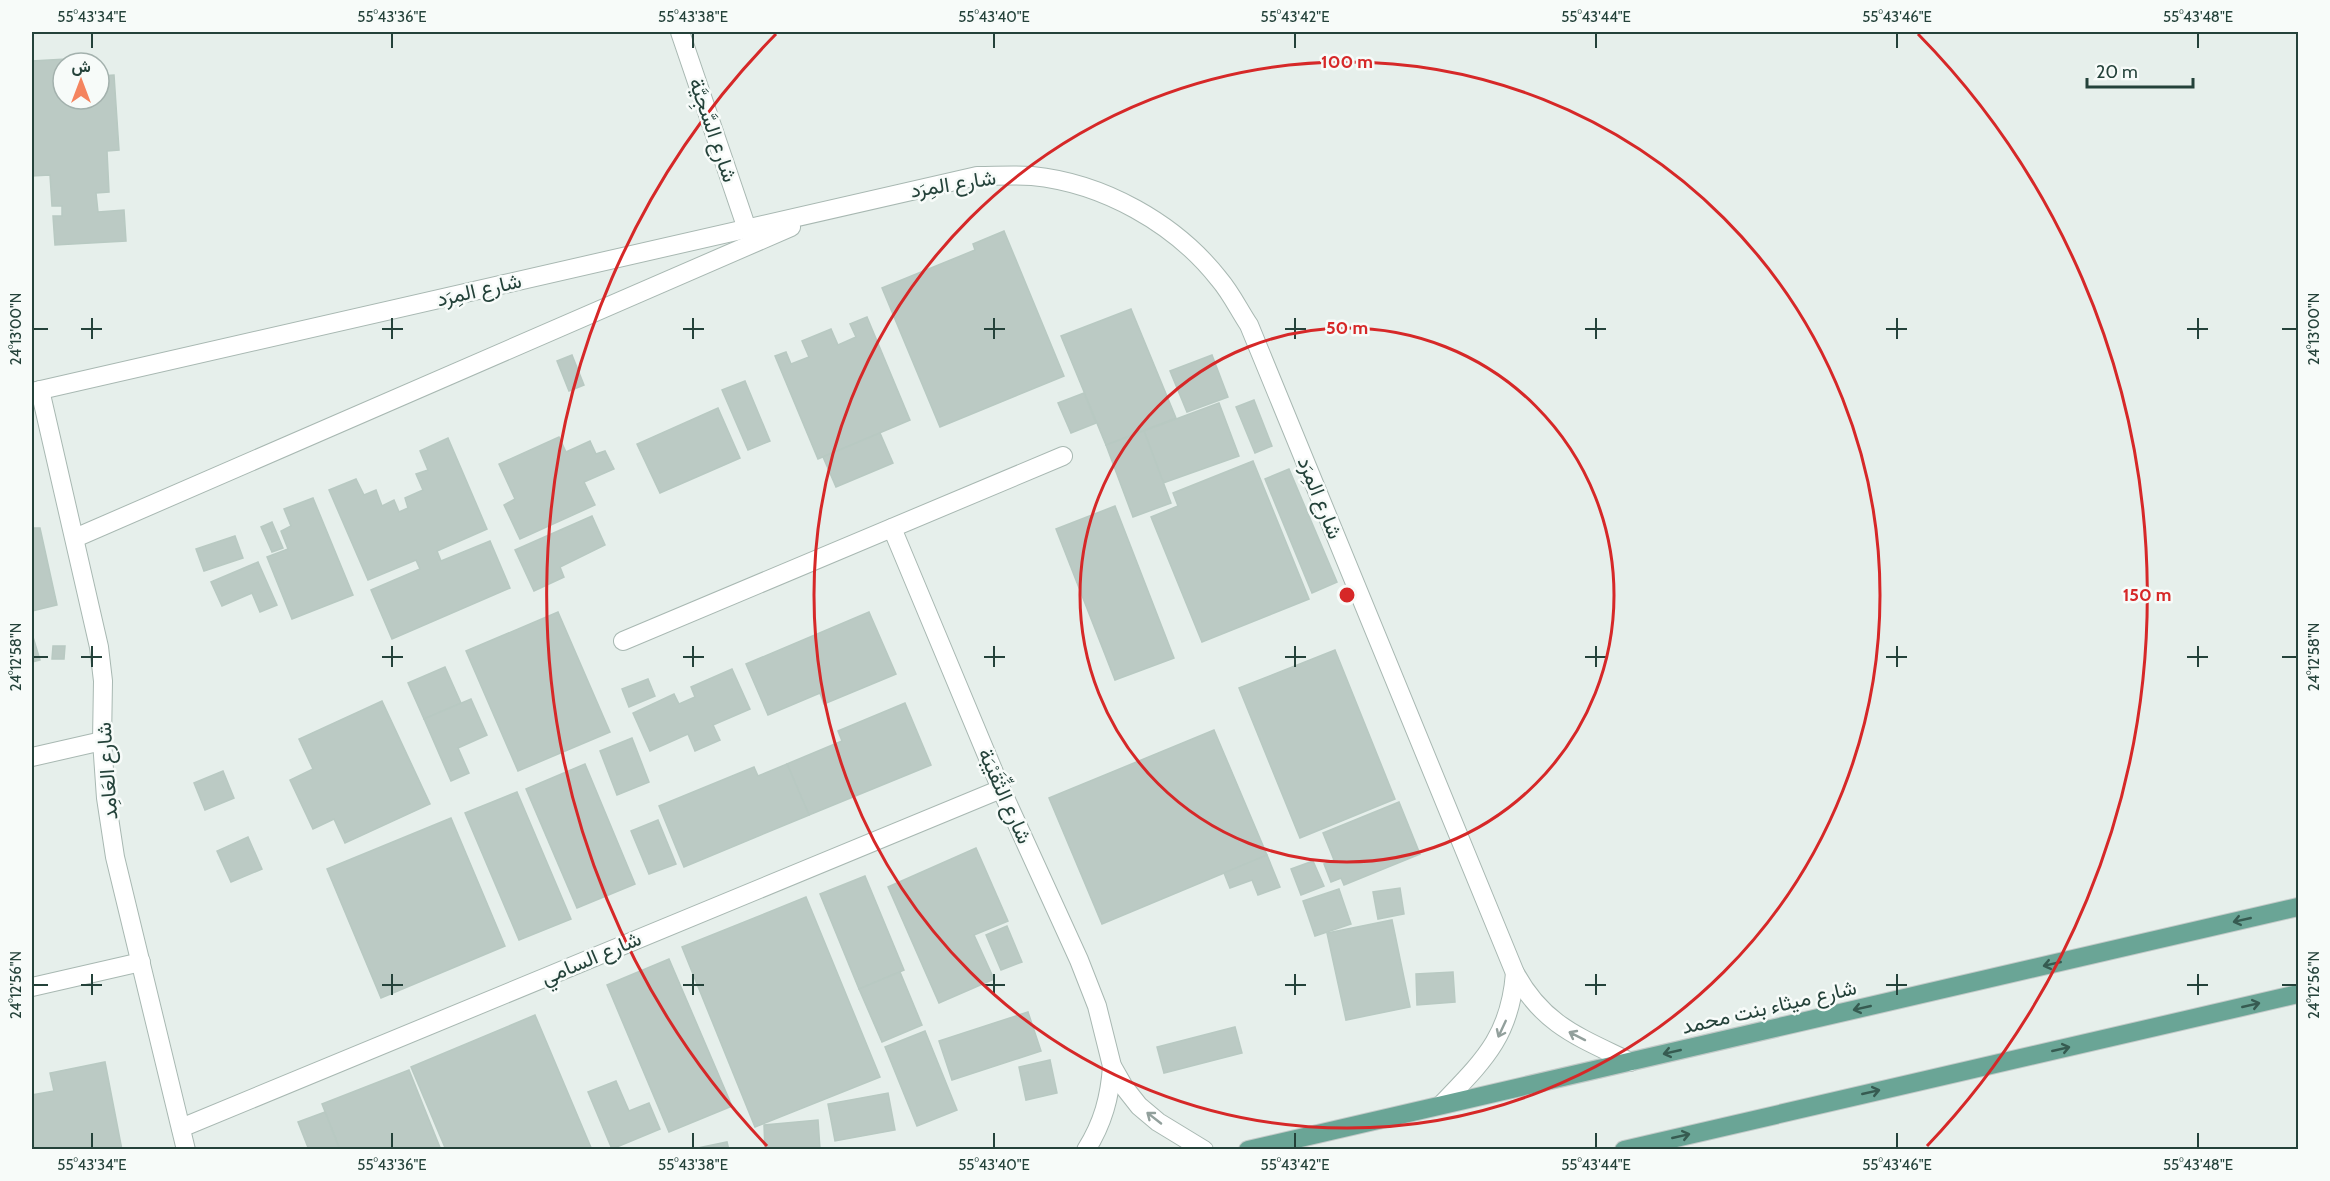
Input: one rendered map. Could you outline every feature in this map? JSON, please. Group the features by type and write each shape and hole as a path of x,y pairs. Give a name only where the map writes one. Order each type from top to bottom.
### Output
{"main road":[{"name":"شارع ميثاء بنت محمد","path":"1248,1149 2298,907"},
{"path":"1624,1149 2298,994"}],"street":[{"name":"شارع السَّجِيَّة","path":"680,32 747,229"},
{"name":"شارع المِرَد","path":"36,391 977,176 1032,176 1086,188 1136,209 1181,240 1220,279 1249,325 1515,973 1527,995 1545,1014 1566,1030 1630,1062"},
{"path":"75,538 836,208"},
{"name":"شارع العَامِد","path":"36,391 75,538 99,648 103,681 102,741 106,798 115,856 186,1149"},
{"path":"623,641 1063,456"},
{"name":"شارع الثِّقَيْبَة","path":"892,528 1001,789 1079,960 1097,1006 1112,1066 1124,1087 1139,1106 1158,1122 1204,1149"},
{"path":"32,757 102,741"},
{"name":"شارع السامي","path":"182,1128 1001,789"},
{"path":"32,987 141,962"},
{"path":"1441,1105 1477,1067 1501,1033 1509,1014 1515,973"},
{"name":"شارع الثِّقَيْبَة","path":"1086,1149 1096,1135 1105,1113 1112,1066"}],"building":[{"path":"51,60 51,111 111,111 111,75 114,75 119,150 107,151 109,192 96,193 98,212 124,210 126,241 55,245 53,216 62,216 62,206 52,206 50,175 32,176 32,61"},
{"path":"1004,231 1064,376 940,427 882,288 975,250 973,244"},
{"path":"1131,309 1176,418 1106,445 1061,336"},
{"path":"867,317 910,420 818,459 775,356 786,352 791,364 809,357 802,341 831,329 838,345 856,337 850,324"},
{"path":"572,355 584,385 569,391 557,361"},
{"path":"1212,355 1228,397 1187,412 1170,371"},
{"path":"745,381 770,441 748,450 722,390"},
{"path":"1084,393 1096,423 1071,433 1058,403"},
{"path":"1254,400 1272,446 1255,453 1236,407"},
{"path":"1219,403 1239,456 1163,483 1144,431"},
{"path":"718,408 740,458 660,493 637,444"},
{"path":"1144,431 1171,503 1133,517 1106,445"},
{"path":"880,433 893,463 836,487 823,457"},
{"path":"559,437 566,452 590,441 596,454 605,451 614,469 584,482 595,505 520,539 504,505 515,499 499,464"},
{"path":"448,438 487,529 437,551 441,561 490,541 510,588 392,639 371,590 420,569 416,560 368,580 329,490 356,479 364,495 376,490 382,506 394,500 399,512 408,508 405,498 423,490 416,474 428,470 420,451"},
{"path":"1253,461 1309,599 1202,642 1151,517 1178,506 1173,493"},
{"path":"1289,469 1337,582 1312,593 1265,479"},
{"path":"313,498 353,595 292,619 267,557 288,549 281,531 291,526 284,509"},
{"path":"1115,506 1174,658 1115,680 1056,529"},
{"path":"592,516 605,545 560,567 564,577 534,591 515,550"},
{"path":"272,522 283,548 272,552 261,527"},
{"path":"32,528 40,528 57,605 32,611"},
{"path":"235,536 243,558 204,571 196,549"},
{"path":"258,562 277,605 260,612 252,593 222,606 211,582"},
{"path":"558,612 610,732 518,771 466,651"},
{"path":"869,612 896,674 824,704 820,693 768,715 746,664"},
{"path":"32,638 40,660 32,662"},
{"path":"53,646 65,646 64,659 52,659"},
{"path":"1335,650 1395,799 1300,838 1239,688"},
{"path":"445,667 461,703 424,719 408,683"},
{"path":"732,669 750,709 713,725 720,740 695,751 688,734 650,751 633,713 674,694 679,704 695,697 691,687"},
{"path":"648,679 655,696 629,707 622,689"},
{"path":"471,699 487,735 458,748 469,773 451,781 424,719"},
{"path":"382,701 430,804 345,843 334,819 313,829 290,780 313,769 299,739"},
{"path":"905,703 931,765 809,815 787,764 842,741 838,731"},
{"path":"1214,730 1267,855 1102,924 1049,798"},
{"path":"632,738 649,782 617,795 600,751"},
{"path":"585,764 635,884 577,908 526,789"},
{"path":"787,764 809,815 684,867 659,806 754,767 758,776"},
{"path":"223,771 234,798 205,810 194,783"},
{"path":"517,792 571,919 519,940 465,813"},
{"path":"1399,802 1420,854 1344,885 1341,878 1331,882 1324,864 1334,860 1323,833"},
{"path":"451,818 505,946 381,998 327,869"},
{"path":"658,820 676,864 649,874 631,831"},
{"path":"248,837 262,869 231,882 217,851"},
{"path":"976,848 1008,921 974,935 994,979 939,1003 888,887"},
{"path":"1267,855 1280,887 1258,895 1252,880 1230,888 1224,873"},
{"path":"1313,861 1324,886 1301,895 1291,869"},
{"path":"865,876 904,970 859,989 820,894"},
{"path":"1400,888 1404,914 1378,919 1373,892"},
{"path":"1339,889 1351,924 1315,936 1303,901"},
{"path":"806,897 880,1077 755,1127 682,947"},
{"path":"1392,920 1410,1007 1346,1020 1327,933"},
{"path":"1007,926 1022,962 1001,970 986,935"},
{"path":"669,959 732,1106 669,1132 607,985"},
{"path":"900,972 922,1025 882,1042 859,989"},
{"path":"1453,972 1455,1002 1417,1005 1416,974"},
{"path":"1028,1012 1041,1051 952,1080 939,1041"},
{"path":"535,1015 592,1150 446,1150 411,1067"},
{"path":"1235,1027 1242,1053 1164,1073 1157,1047"},
{"path":"925,1031 957,1110 917,1126 885,1047"},
{"path":"1050,1060 1057,1093 1026,1100 1019,1067"},
{"path":"105,1062 122,1150 32,1150 32,1095 54,1091 50,1073"},
{"path":"409,1070 441,1150 340,1150 322,1104"},
{"path":"616,1081 629,1111 649,1103 660,1129 612,1149 588,1092"},
{"path":"888,1093 895,1130 835,1141 828,1104"},
{"path":"325,1112 340,1150 309,1150 298,1122"},
{"path":"818,1120 820,1149 765,1150 764,1125"},
{"path":"727,1142 729,1150 688,1150"}]}
